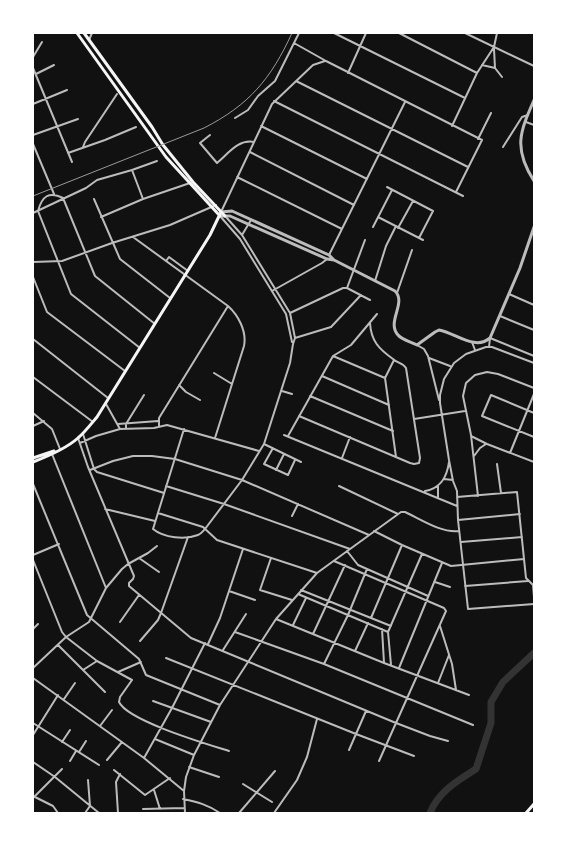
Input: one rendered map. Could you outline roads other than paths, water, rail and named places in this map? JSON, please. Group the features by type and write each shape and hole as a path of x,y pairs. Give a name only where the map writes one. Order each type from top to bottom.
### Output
{"main road":[{"path":"78,33 166,157 220,216"},
{"path":"84,33 152,127 163,145 193,182 226,216"},
{"path":"146,130 152,127"},
{"path":"33,458 56,451 71,444 83,434 93,422 106,404 187,273 212,232 222,212"},
{"path":"33,462 52,452"},
{"path":"526,813 534,804"}],"street":[{"path":"89,40 92,33"},
{"path":"235,118 248,110 258,96 275,82 299,33"},
{"path":"334,33 465,98"},
{"path":"348,73 366,33"},
{"path":"399,33 477,72"},
{"path":"465,33 534,66"},
{"path":"497,33 494,47 495,68 502,77"},
{"path":"33,57 42,42"},
{"path":"294,43 404,102 482,140 456,192"},
{"path":"452,126 477,72 494,47"},
{"path":"326,61 313,65 274,101 237,177 222,212 232,211 328,257 392,289 397,293"},
{"path":"36,74 54,65"},
{"path":"482,65 495,68"},
{"path":"33,68 72,162"},
{"path":"296,81 468,167"},
{"path":"33,104 67,90"},
{"path":"83,147 117,94"},
{"path":"533,179 521,154 520,140 525,122 534,100"},
{"path":"274,101 463,196"},
{"path":"272,291 322,263 328,257 404,102"},
{"path":"478,139 491,113"},
{"path":"503,147 522,117 528,115"},
{"path":"33,135 78,118"},
{"path":"525,122 534,125"},
{"path":"261,126 366,179"},
{"path":"68,153 136,127"},
{"path":"210,135 200,143 217,163 241,143 248,141 254,142"},
{"path":"33,144 54,194"},
{"path":"249,152 354,205"},
{"path":"33,213 86,188 97,180 157,161"},
{"path":"132,170 143,200"},
{"path":"237,177 342,229"},
{"path":"101,217 193,182"},
{"path":"387,187 433,211 419,238"},
{"path":"373,227 392,190"},
{"path":"140,348 71,294 38,211 43,199 54,194 64,198 95,276 155,324"},
{"path":"94,199 120,259 171,299"},
{"path":"375,281 386,246 413,201"},
{"path":"33,262 58,261 170,225 216,205"},
{"path":"220,216 230,216 328,257"},
{"path":"220,216 240,239 286,314 293,344"},
{"path":"184,429 153,529 157,532 170,536 198,535 206,528 242,480 264,444 291,360 295,338 290,313 242,235 226,216"},
{"path":"378,217 423,240"},
{"path":"242,235 251,220"},
{"path":"489,347 490,338 526,254 534,227"},
{"path":"133,237 166,261 187,273"},
{"path":"347,288 365,240"},
{"path":"412,250 397,293 399,300 394,323 395,331 400,337 426,351 429,358 440,403 453,480 457,487 458,520 468,610 534,604"},
{"path":"166,261 169,257 228,306 237,316 245,341 215,438"},
{"path":"33,277 47,312 126,372"},
{"path":"290,313 343,288 347,288 370,300"},
{"path":"509,294 534,305"},
{"path":"291,339 331,327 360,295"},
{"path":"159,426 158,421 228,306"},
{"path":"288,436 333,356 351,345 377,314"},
{"path":"500,316 534,330"},
{"path":"299,416 396,457 414,464 419,463 420,461 406,368 404,365 394,360 374,341 370,332 370,322"},
{"path":"417,345 440,330 472,342 483,343 490,338"},
{"path":"490,338 534,356"},
{"path":"33,339 109,399"},
{"path":"472,342 474,350"},
{"path":"440,403 441,388 451,367 460,358 474,350 489,347 534,363"},
{"path":"333,356 385,378"},
{"path":"429,358 451,367"},
{"path":"394,360 385,378 396,457"},
{"path":"478,496 463,396 464,389 470,379 481,372 498,374 534,388"},
{"path":"214,373 232,384"},
{"path":"322,376 389,405"},
{"path":"33,377 93,422"},
{"path":"179,385 186,392 200,400"},
{"path":"282,390 292,394"},
{"path":"126,429 126,424 144,394"},
{"path":"510,453 534,394"},
{"path":"534,413 491,395 482,416 534,437"},
{"path":"310,396 393,431"},
{"path":"106,404 120,429"},
{"path":"414,419 465,411"},
{"path":"33,413 52,429 60,448"},
{"path":"33,426 44,421"},
{"path":"118,424 158,421"},
{"path":"80,443 101,434 120,429 154,428 167,425 259,451"},
{"path":"83,434 94,469 97,472 164,494"},
{"path":"284,435 457,506"},
{"path":"470,435 487,444 534,462"},
{"path":"342,458 350,437"},
{"path":"78,438 134,577 129,584 139,595 189,637 423,734 448,741"},
{"path":"264,444 301,462"},
{"path":"473,458 477,450 487,444"},
{"path":"273,448 264,464 288,475 295,460"},
{"path":"52,452 106,588"},
{"path":"276,470 284,454"},
{"path":"90,470 133,456 152,456 175,459 242,480 369,535"},
{"path":"424,492 438,486 444,479 449,460"},
{"path":"497,464 501,493"},
{"path":"444,479 453,480"},
{"path":"33,484 87,615 139,659 146,675 220,705"},
{"path":"166,486 224,504 350,549"},
{"path":"339,486 398,514"},
{"path":"438,486 438,498"},
{"path":"457,497 518,492 526,578 533,585 534,597"},
{"path":"292,516 298,504"},
{"path":"105,508 155,521"},
{"path":"185,813 183,799 189,767 211,722 233,684 276,619 301,590 334,560 398,514 403,512 445,531 459,531"},
{"path":"158,513 206,528 216,540 317,574"},
{"path":"458,520 520,514"},
{"path":"374,531 451,566 524,559"},
{"path":"140,641 158,620 188,536"},
{"path":"461,542 522,537"},
{"path":"33,555 58,544"},
{"path":"371,618 387,577 402,545"},
{"path":"33,668 66,637 91,619 106,588 122,569 157,546"},
{"path":"144,758 172,708 191,668 220,618 243,549"},
{"path":"347,552 358,564 367,569 428,596"},
{"path":"391,665 388,632 422,554"},
{"path":"139,558 159,572"},
{"path":"271,558 260,590 292,600"},
{"path":"33,560 62,632 66,637 97,661 132,680 120,697 119,702 121,706 130,713 162,727 229,751"},
{"path":"334,560 444,608 446,611 379,761"},
{"path":"399,668 442,563"},
{"path":"313,634 345,566"},
{"path":"324,664 348,615 367,569"},
{"path":"465,586 529,581"},
{"path":"435,582 450,588"},
{"path":"301,590 391,626"},
{"path":"230,591 255,600"},
{"path":"298,594 388,632"},
{"path":"120,622 139,595"},
{"path":"293,625 306,598"},
{"path":"223,650 246,614"},
{"path":"276,619 384,663 469,695"},
{"path":"355,651 368,623"},
{"path":"33,629 38,624"},
{"path":"440,626 452,664 456,690"},
{"path":"382,629 384,663"},
{"path":"235,632 324,664 473,725"},
{"path":"58,644 105,692"},
{"path":"438,683 449,655"},
{"path":"166,658 414,756"},
{"path":"83,670 97,661"},
{"path":"117,672 141,662"},
{"path":"33,678 144,758 184,791"},
{"path":"64,699 75,683"},
{"path":"33,735 58,695"},
{"path":"152,701 211,722"},
{"path":"100,726 112,710"},
{"path":"349,750 366,711"},
{"path":"274,813 297,780 307,756 317,718"},
{"path":"33,723 99,765"},
{"path":"62,742 70,730"},
{"path":"155,739 194,755"},
{"path":"79,752 86,741"},
{"path":"107,760 122,742"},
{"path":"70,761 76,751"},
{"path":"33,762 55,777 99,813"},
{"path":"189,767 219,777"},
{"path":"58,813 53,806 34,797 62,769"},
{"path":"114,770 145,795 170,778"},
{"path":"239,813 275,771"},
{"path":"118,813 116,782 120,774"},
{"path":"85,813 90,806 88,780"},
{"path":"243,784 272,802"},
{"path":"154,790 160,809"},
{"path":"183,799 208,805 220,813"},
{"path":"143,810 184,808"}],"waterway":[{"path":"430,813 433,806 443,793 476,769 491,723 491,702 503,682 534,653"}],"railway":[{"path":"33,196 204,128 220,119 234,110 257,89 276,64 292,33"}]}
